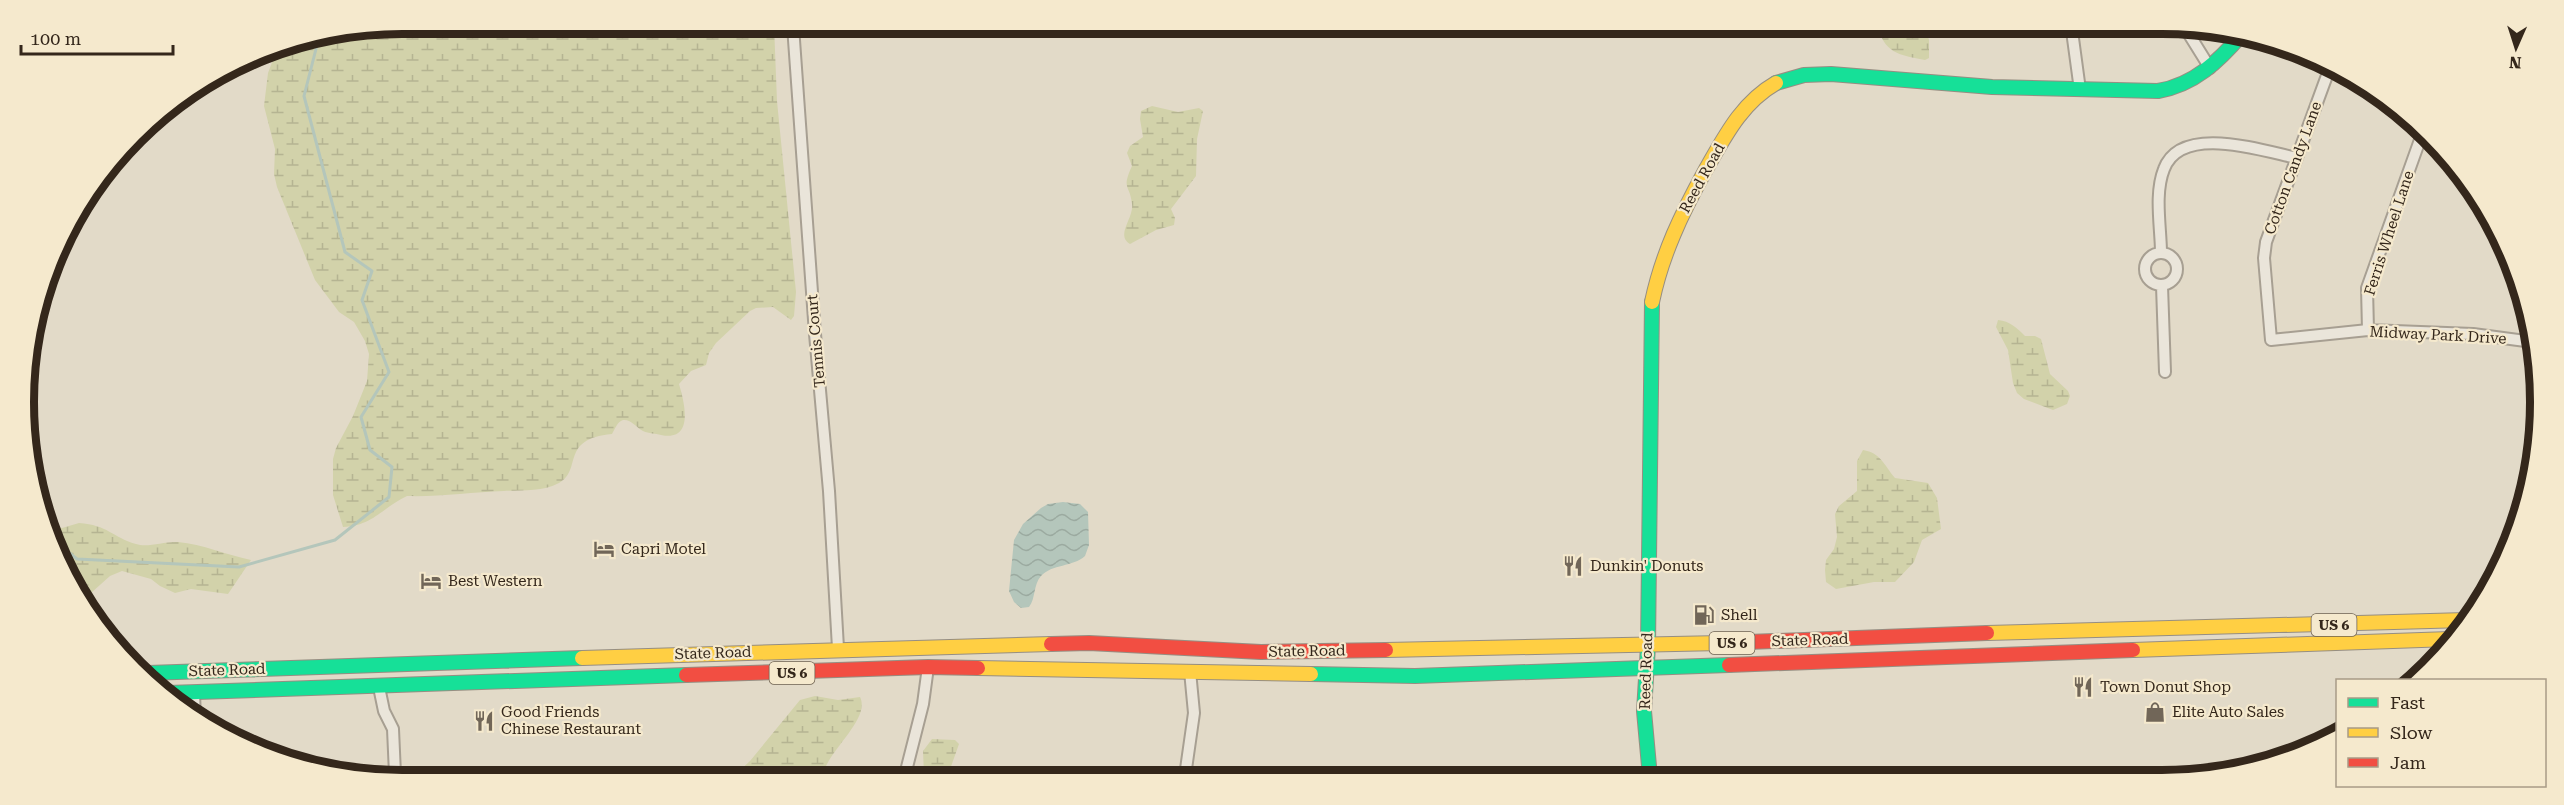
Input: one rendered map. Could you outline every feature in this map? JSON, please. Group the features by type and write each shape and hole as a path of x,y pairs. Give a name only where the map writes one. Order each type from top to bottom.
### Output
{"main road":[{"name":"Reed Road","path":"1649,770 1644,667 1648,646 1652,450 1650,340 1655,283 1666,248 1697,185 1727,134 1746,108 1756,97 1779,81 1818,75 1967,86 2080,90 2173,88 2210,68 2234,42"},
{"name":"State Road","path":"153,673 838,648 1089,643 1261,652 1648,646 2134,628 2458,620"},
{"name":"State Road","path":"177,693 928,667 1415,676 2443,639"}],"street":[{"name":"Tennis Court","path":"793,35 829,491 838,648"},
{"path":"2073,35 2080,90"},
{"path":"2190,35 2210,68"},
{"name":"Cotton Candy Lane","path":"2271,340 2264,258 2266,242 2328,74"},
{"name":"Ferris Wheel Lane","path":"2368,330 2367,288 2420,140"},
{"path":"2161,253 2160,190 2164,168 2174,156 2188,147 2226,143 2297,158"},
{"path":"2161,253 2175,260 2178,269 2175,279 2162,286 2152,283 2145,270 2148,260 2161,253"},
{"path":"2162,286 2165,372"},
{"name":"Midway Park Drive","path":"2271,340 2368,330 2445,332 2524,341"},
{"path":"793,650 794,673"},
{"path":"1258,673 1261,652"},
{"path":"570,658 570,680"},
{"path":"906,770 923,704 928,667"},
{"path":"1186,770 1194,713 1190,671"},
{"path":"379,687 384,711 393,729 395,770"},
{"path":"194,693 195,706"}],"green space":[{"path":"378,35 774,35 777,101 796,292 794,316 791,320 773,307 756,308 716,343 709,353 706,365 691,371 679,384 685,420 679,433 671,436 648,433 629,421 623,420 612,434 595,437 578,448 566,477 552,486 532,490 407,496 370,520 343,527 333,495 333,459 367,381 369,354 365,341 354,322 339,312 315,280 277,187 274,174 275,149 264,106 268,73 274,58 284,54 331,42"},
{"path":"1881,35 1928,35 1929,58 1925,60 1896,52"},
{"path":"1152,106 1178,112 1199,108 1203,111 1197,139 1196,176 1171,209 1175,218 1174,225 1156,230 1130,244 1124,236 1132,209 1127,183 1132,166 1127,153 1130,146 1143,137 1141,111"},
{"path":"1998,320 2010,323 2025,336 2035,336 2041,339 2050,374 2068,391 2070,396 2067,404 2053,410 2024,399 2017,393 2013,383 2008,350 1996,327"},
{"path":"1863,450 1878,457 1895,478 1928,483 1937,498 1941,529 1922,540 1914,562 1895,582 1874,582 1836,589 1826,582 1826,560 1834,549 1837,537 1835,514 1839,506 1857,491 1857,461"},
{"path":"79,523 89,524 141,545 187,543 251,560 228,594 191,589 175,593 151,579 122,571 110,576 90,595 72,565 56,527 62,528"},
{"path":"815,696 838,700 860,697 862,706 859,715 825,770 740,770 750,761 800,700"},
{"path":"932,739 955,740 959,744 950,770 924,770 923,751"}],"water":[{"path":"1063,502 1080,504 1088,512 1089,545 1085,556 1041,576 1029,607 1021,608 1014,602 1009,591 1014,540 1023,524 1041,508 1048,504"}],"waterway":[{"path":"66,550 77,559 239,567 335,540 389,497 392,467 370,450 361,417 389,372 362,300 372,271 345,252 304,96 317,45"}],"traffic: fast":[{"path":"1776,83 1804,75 1831,74 1992,87 2158,91 2183,83 2205,70 2234,42"},
{"path":"1649,770 1644,711 1648,646 1652,302"},
{"path":"153,673 582,658"},
{"path":"1311,674 1415,676 1729,665"},
{"path":"176,693 686,675"}],"traffic: slow":[{"path":"1652,302 1661,267 1674,234 1705,171 1743,111 1776,83"},
{"path":"1987,633 2458,620"},
{"path":"2133,650 2443,639"},
{"path":"1386,650 1722,643"},
{"path":"582,658 1051,644"},
{"path":"978,668 1311,674"}],"traffic: jam":[{"path":"1722,643 1987,633"},
{"path":"1051,644 1089,643 1261,652 1386,650"},
{"path":"1729,665 2133,650"},
{"path":"686,675 928,667 978,668"}],"place":[{"name":"Capri Motel","path":"604,549"},
{"name":"Dunkin' Donuts","path":"1573,566"},
{"name":"Best Western","path":"431,581"},
{"name":"Shell","path":"1704,615"},
{"name":"Town Donut Shop","path":"2083,687"},
{"name":"Elite Auto Sales","path":"2155,712"},
{"name":"Good Friends Chinese Restaurant","path":"484,721"}]}
